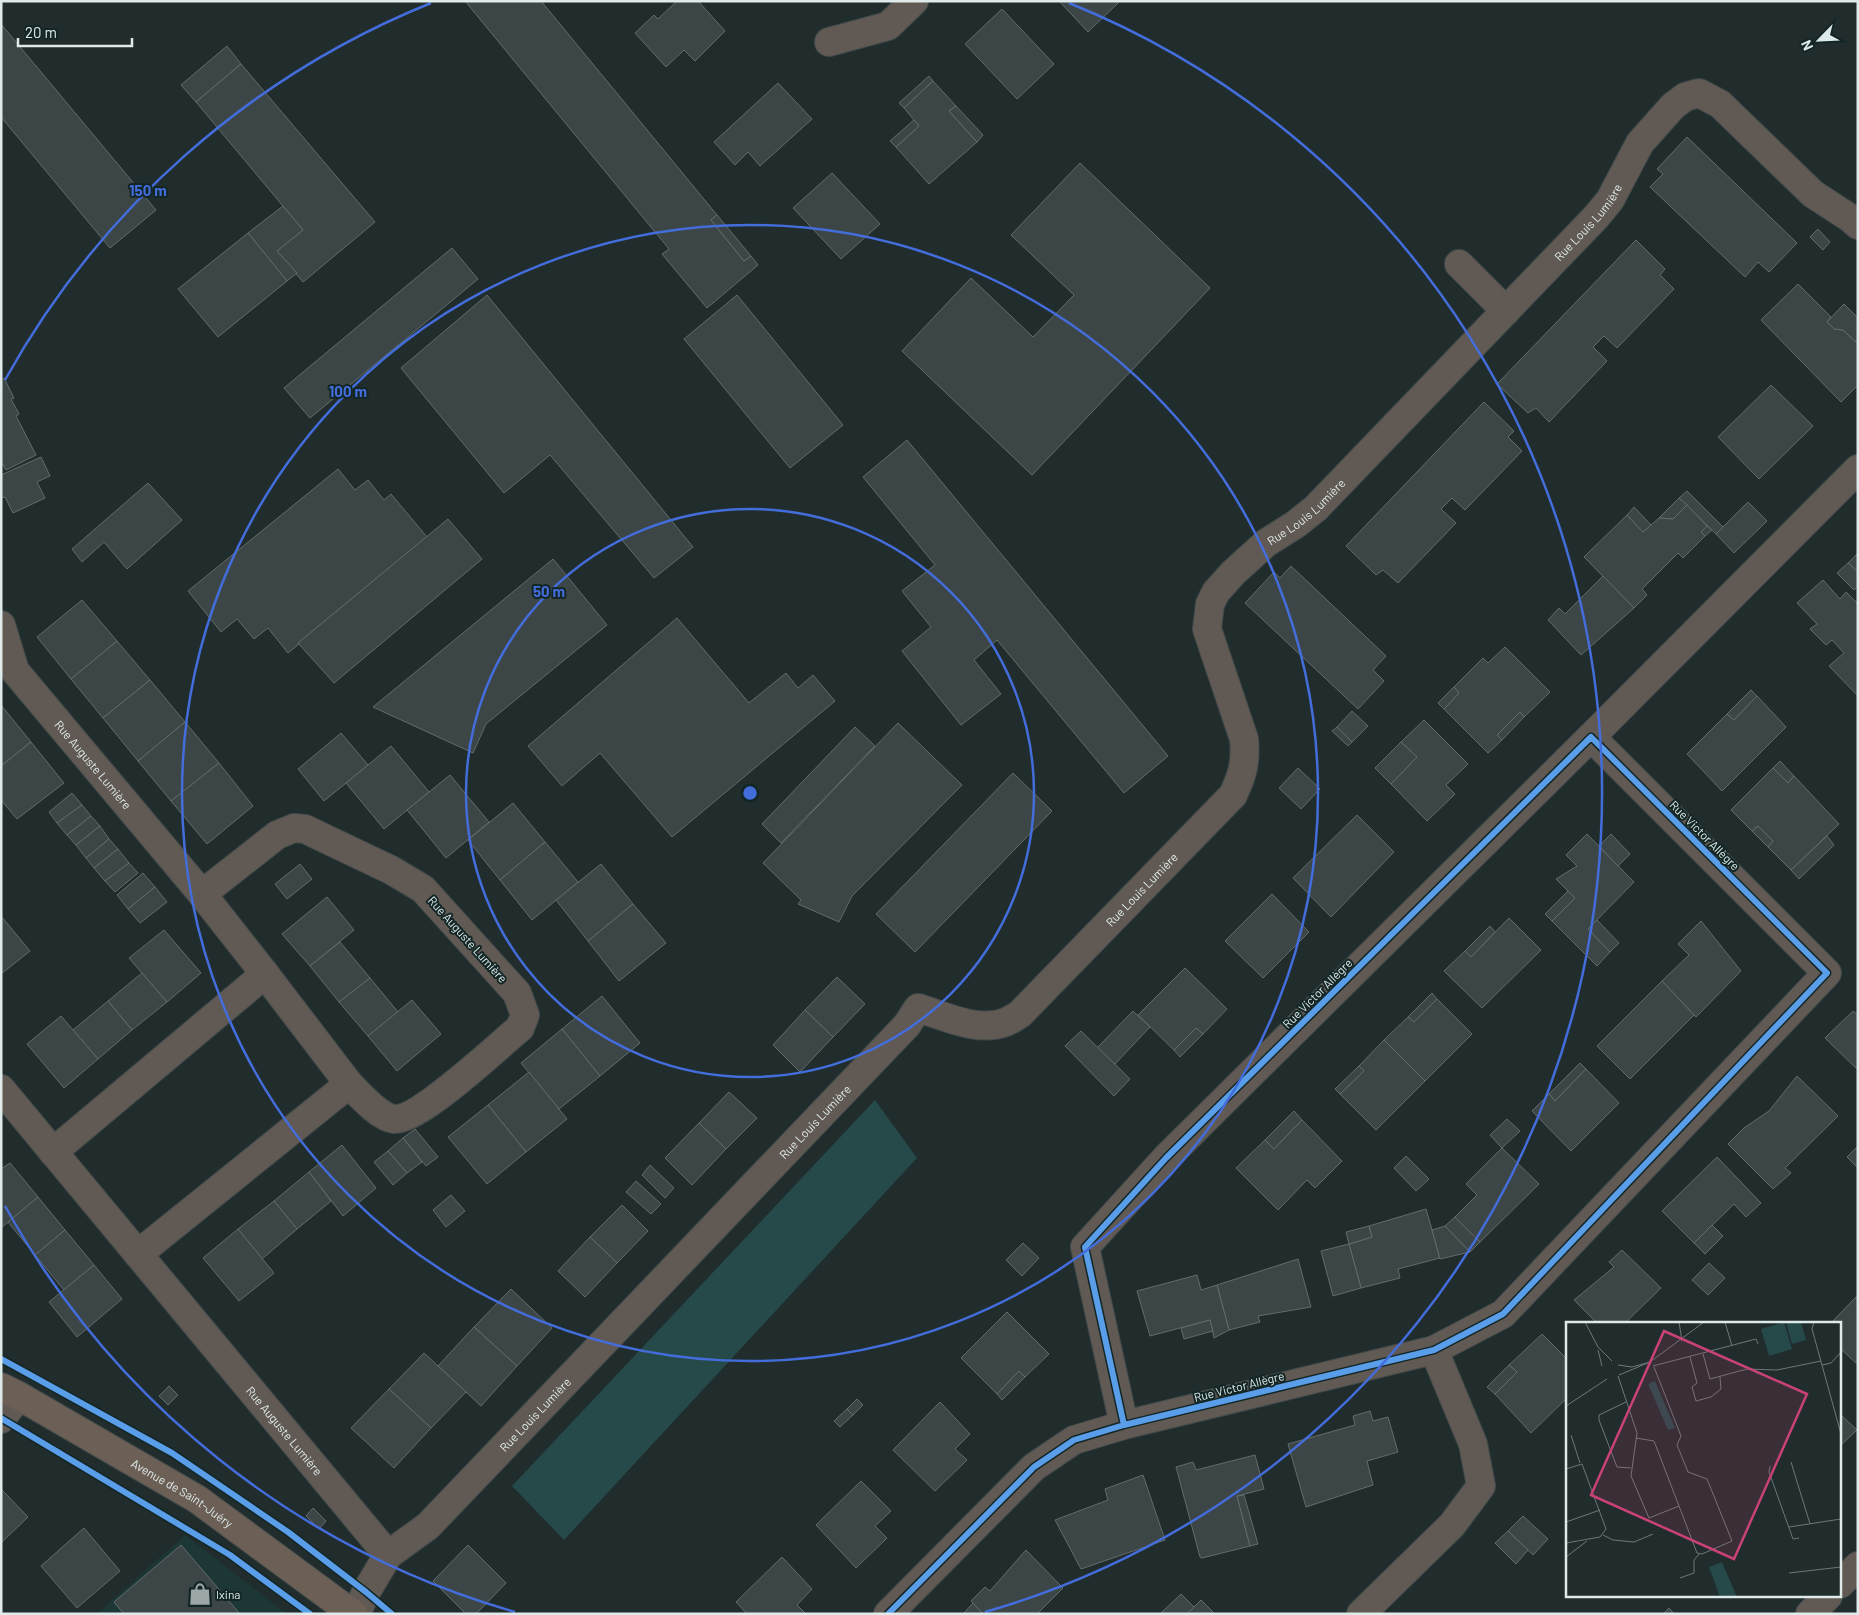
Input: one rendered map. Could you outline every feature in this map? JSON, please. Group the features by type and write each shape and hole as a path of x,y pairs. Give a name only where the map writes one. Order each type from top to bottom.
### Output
{"main road":[{"name":"Avenue de Saint-Juéry","path":"10,1391 197,1500 355,1614"}],"street":[{"path":"829,42 888,26 914,1"},
{"name":"Rue Louis Lumière","path":"388,1555 428,1526 907,1025 918,1008 974,1025 991,1026 1006,1022 1020,1014 1234,795 1242,776 1246,758 1244,739 1207,629 1210,604 1216,592 1233,573 1266,543 1296,524 1316,508 1596,217 1610,200 1640,144 1673,106 1685,97 1698,93 1720,104 1813,194 1858,225"},
{"path":"1459,264 1506,311"},
{"name":"Rue Victor Allègre","path":"1124,1425 1085,1247 1166,1158 1591,737 1858,469"},
{"name":"Rue Auguste Lumière","path":"3,637 16,671 202,894 349,1084 375,1110 394,1119 411,1114 433,1101 520,1028 525,1015 517,993 423,889 384,867 305,829 294,828 277,835 202,894"},
{"name":"Rue Victor Allègre","path":"888,1614 1034,1467 1074,1440 1124,1425 1434,1350 1503,1314 1827,973 1591,737"},
{"path":"53,1152 265,974"},
{"path":"138,1254 349,1084"},
{"name":"Rue Auguste Lumière","path":"1,1089 388,1555"},
{"path":"1361,1614 1452,1525 1481,1486 1473,1444 1434,1350"},
{"path":"1,1419 10,1391"},
{"path":"355,1614 388,1555"},
{"path":"1842,1582 1858,1566"},
{"path":"1810,1614 1826,1598"}],"shaded area":[{"path":"875,1100 917,1158 564,1540 512,1486"},
{"path":"185,1535 287,1614 97,1614"}],"building":[{"path":"465,1 541,1 717,215 711,220 744,261 751,256 758,265 707,308 662,254 669,249"},
{"path":"677,1 698,1 725,31 695,61 684,50 666,67 635,33 654,15 658,19"},
{"path":"1059,1 1120,1 1088,32"},
{"path":"1002,9 1054,64 1017,99 965,44"},
{"path":"1,24 156,210 110,248 1,117"},
{"path":"227,46 241,64 196,102 181,85"},
{"path":"241,64 375,222 303,282 277,251 303,230 196,102"},
{"path":"929,76 933,81 904,108 899,103"},
{"path":"933,81 956,106 949,111 977,142 929,184 896,147 919,126 904,108"},
{"path":"778,83 812,119 760,166 748,152 735,165 714,142"},
{"path":"956,106 983,135 977,142 949,111"},
{"path":"914,120 919,126 896,147 890,141"},
{"path":"1687,137 1797,243 1769,272 1758,262 1745,277 1650,187 1663,174 1657,169"},
{"path":"1080,163 1210,288 1032,475 902,351 971,278 1033,337 1074,295 1011,235"},
{"path":"832,173 880,224 841,259 793,208"},
{"path":"283,206 303,230 277,251 297,273 287,281 248,233"},
{"path":"717,215 751,256 744,261 711,220"},
{"path":"1818,229 1830,242 1823,250 1810,237"},
{"path":"248,233 287,281 218,337 178,289"},
{"path":"1636,240 1665,269 1660,275 1674,289 1617,348 1604,336 1593,347 1607,361 1549,422 1536,408 1528,413 1497,384"},
{"path":"452,248 478,279 310,418 284,388"},
{"path":"1798,284 1831,317 1827,322 1834,329 1843,330 1858,344 1858,385 1841,402 1761,320"},
{"path":"487,295 693,547 654,578 550,455 504,493 401,368"},
{"path":"737,295 843,425 790,468 684,339"},
{"path":"1844,304 1858,318 1858,344 1843,330 1834,329 1827,322"},
{"path":"4,378 14,398 11,399 19,414 16,416 36,455 6,470 1,461 1,380"},
{"path":"1771,385 1813,426 1759,479 1718,437"},
{"path":"1484,402 1514,431 1508,437 1522,451 1465,510 1452,498 1441,509 1456,523 1398,583 1383,570 1376,575 1346,546"},
{"path":"907,440 1168,756 1124,793 997,640 974,660 1001,694 961,725 902,651 931,627 902,591 935,565 863,477"},
{"path":"41,457 50,476 37,482 45,498 13,513 5,497 1,498 1,475"},
{"path":"338,469 355,490 368,480 384,500 391,494 427,537 288,653 268,628 254,639 237,619 221,632 188,591"},
{"path":"148,483 182,520 127,569 104,542 82,562 72,549"},
{"path":"1687,491 1723,527 1716,534 1679,498"},
{"path":"1679,498 1687,505 1673,519 1659,518"},
{"path":"1748,502 1767,521 1734,553 1716,534"},
{"path":"1687,505 1707,526 1701,532 1705,536 1683,558 1678,553 1642,589 1647,595 1634,608 1584,557 1627,515 1643,532 1659,518 1673,519"},
{"path":"1634,507 1651,525 1643,532 1627,515"},
{"path":"448,519 482,559 334,683 298,643"},
{"path":"1707,526 1712,530 1705,536 1701,532"},
{"path":"1858,553 1858,572 1848,563"},
{"path":"553,559 607,625 486,724 473,753 373,707"},
{"path":"1848,563 1858,572 1858,586 1854,590 1837,573"},
{"path":"1291,566 1386,656 1373,670 1384,681 1358,709 1245,603 1274,572 1280,578"},
{"path":"1603,576 1634,608 1581,655 1548,620 1559,608 1565,614"},
{"path":"1823,580 1840,599 1846,592 1858,604 1858,696 1829,666 1844,653 1832,640 1826,645 1810,629 1817,624 1797,603"},
{"path":"82,600 117,641 71,679 37,637"},
{"path":"677,618 749,703 786,673 798,688 813,675 835,701 672,837 600,753 562,786 528,746"},
{"path":"117,641 150,680 103,718 71,679"},
{"path":"1505,647 1550,692 1524,717 1520,712 1497,735 1502,740 1488,753 1444,709 1459,693 1454,687 1483,658 1488,663"},
{"path":"150,680 185,722 138,761 103,718"},
{"path":"1454,687 1459,693 1444,709 1438,703"},
{"path":"1751,690 1757,696 1734,720 1727,714"},
{"path":"1757,696 1786,727 1722,791 1687,754 1727,714 1734,720"},
{"path":"1,705 31,742 1,766"},
{"path":"1352,711 1368,726 1352,742 1337,727"},
{"path":"1520,712 1524,717 1502,740 1497,735"},
{"path":"1424,720 1468,764 1446,785 1455,794 1427,821 1391,784 1417,757 1401,742"},
{"path":"185,722 219,763 171,801 138,761"},
{"path":"898,723 962,785 852,896 839,922 798,904 801,900 763,863"},
{"path":"855,727 875,746 781,843 762,824"},
{"path":"1337,727 1352,742 1348,746 1332,731"},
{"path":"341,733 368,765 324,801 298,769"},
{"path":"31,742 64,783 17,819 1,800 1,766"},
{"path":"1401,742 1417,757 1391,784 1375,768"},
{"path":"391,746 429,792 384,829 346,783"},
{"path":"1780,761 1794,776 1788,783 1773,768"},
{"path":"219,763 253,806 207,844 171,801"},
{"path":"1298,768 1320,789 1301,809 1279,788"},
{"path":"1773,768 1788,783 1794,776 1839,824 1791,870 1768,847 1773,841 1758,826 1752,831 1731,810"},
{"path":"1013,773 1052,811 915,952 876,914"},
{"path":"450,775 489,822 446,858 407,810"},
{"path":"72,793 82,805 57,823 49,812"},
{"path":"513,803 545,842 500,880 468,840"},
{"path":"82,805 91,816 67,835 57,823"},
{"path":"1357,815 1394,852 1331,917 1293,878"},
{"path":"91,816 100,826 76,845 67,835"},
{"path":"100,826 109,839 86,858 76,845"},
{"path":"1758,826 1773,841 1768,847 1752,831"},
{"path":"1587,834 1634,882 1588,929 1610,952 1597,966 1552,921 1575,898 1556,879 1577,866 1566,855"},
{"path":"1611,834 1630,854 1618,866 1599,846"},
{"path":"1827,836 1834,845 1799,879 1791,870"},
{"path":"109,839 118,849 94,868 86,858"},
{"path":"545,842 578,882 532,920 500,880"},
{"path":"118,849 129,863 105,881 94,868"},
{"path":"129,863 138,873 115,892 105,881"},
{"path":"300,864 312,879 287,899 275,884"},
{"path":"601,864 633,904 588,941 556,900"},
{"path":"143,873 155,887 128,909 117,895"},
{"path":"155,887 167,902 140,923 128,909"},
{"path":"1568,891 1575,898 1552,921 1545,914"},
{"path":"1272,894 1309,932 1263,978 1225,941"},
{"path":"327,897 354,930 310,966 282,934"},
{"path":"633,904 666,943 619,981 588,941"},
{"path":"1,916 30,951 1,974"},
{"path":"1509,918 1541,950 1482,1008 1444,971 1465,951 1471,957"},
{"path":"1597,920 1619,943 1610,952 1588,929"},
{"path":"1701,921 1741,971 1696,1017 1662,981 1689,955 1678,944"},
{"path":"1490,926 1495,932 1471,957 1465,951"},
{"path":"164,930 201,973 167,1002 129,958"},
{"path":"340,942 370,978 339,1002 310,966"},
{"path":"1185,968 1227,1009 1203,1034 1196,1028 1174,1050 1138,1015"},
{"path":"142,973 167,1002 132,1030 108,1001"},
{"path":"837,977 865,1004 833,1037 805,1010"},
{"path":"370,978 398,1012 368,1036 339,1002"},
{"path":"1662,981 1694,1015 1630,1079 1597,1046"},
{"path":"1432,993 1437,999 1414,1022 1408,1017"},
{"path":"602,996 640,1043 600,1076 562,1029"},
{"path":"1437,999 1472,1034 1425,1081 1384,1040 1408,1017 1414,1022"},
{"path":"412,1000 441,1034 397,1071 368,1036"},
{"path":"108,1001 132,1030 98,1059 73,1030"},
{"path":"805,1010 833,1037 800,1072 773,1045"},
{"path":"1133,1011 1150,1027 1115,1064 1097,1048"},
{"path":"1853,1011 1858,1015 1858,1070 1825,1038"},
{"path":"61,1016 98,1059 64,1088 27,1044"},
{"path":"1196,1028 1203,1034 1180,1057 1174,1050"},
{"path":"562,1029 600,1076 559,1109 521,1063"},
{"path":"1081,1031 1130,1079 1114,1096 1065,1046"},
{"path":"1384,1040 1425,1081 1376,1130 1340,1094 1364,1071 1359,1066"},
{"path":"1580,1063 1586,1069 1555,1101 1549,1094"},
{"path":"1359,1066 1364,1071 1340,1094 1335,1089"},
{"path":"1586,1069 1619,1103 1571,1151 1532,1111 1549,1094 1555,1101"},
{"path":"529,1072 567,1119 526,1152 488,1105"},
{"path":"1797,1076 1838,1116 1785,1168 1791,1173 1773,1189 1728,1144 1744,1128 1769,1111"},
{"path":"729,1092 757,1118 726,1149 699,1123"},
{"path":"488,1105 526,1152 487,1184 448,1137"},
{"path":"1294,1111 1302,1120 1274,1149 1265,1140"},
{"path":"1507,1119 1520,1131 1502,1148 1490,1135"},
{"path":"1302,1120 1342,1161 1315,1188 1307,1180 1278,1210 1236,1168 1265,1140 1274,1149"},
{"path":"699,1123 726,1149 692,1185 665,1158"},
{"path":"415,1129 438,1157 426,1166 403,1138"},
{"path":"403,1138 422,1162 407,1173 388,1151"},
{"path":"342,1145 376,1188 343,1216 309,1172"},
{"path":"1858,1146 1858,1168 1847,1157"},
{"path":"1502,1148 1539,1184 1480,1242 1455,1217 1477,1195 1466,1184"},
{"path":"388,1151 407,1173 393,1185 374,1162"},
{"path":"1406,1156 1429,1179 1416,1191 1394,1168"},
{"path":"1717,1157 1761,1203 1746,1217 1734,1204 1694,1243 1662,1211"},
{"path":"10,1163 38,1197 1,1228 1,1169"},
{"path":"650,1165 674,1188 665,1198 642,1175"},
{"path":"309,1172 331,1201 297,1229 274,1201"},
{"path":"636,1181 661,1204 651,1214 626,1192"},
{"path":"451,1195 465,1211 446,1227 433,1210"},
{"path":"38,1197 65,1230 35,1255 8,1222"},
{"path":"274,1201 297,1229 262,1259 238,1229"},
{"path":"622,1205 648,1231 617,1263 590,1237"},
{"path":"1426,1209 1440,1258 1398,1269 1400,1278 1361,1288 1349,1244 1372,1237 1369,1226"},
{"path":"1455,1217 1480,1242 1470,1252 1445,1226"},
{"path":"1712,1225 1723,1236 1705,1254 1694,1243"},
{"path":"1369,1226 1372,1237 1349,1244 1346,1232"},
{"path":"1445,1226 1470,1252 1440,1259 1432,1230"},
{"path":"238,1229 274,1273 239,1301 203,1258"},
{"path":"65,1230 94,1265 64,1290 35,1255"},
{"path":"590,1237 617,1263 585,1297 558,1271"},
{"path":"1023,1243 1039,1258 1022,1276 1006,1260"},
{"path":"1349,1244 1361,1288 1333,1296 1321,1251"},
{"path":"1622,1250 1661,1288 1626,1322 1596,1322 1574,1300 1614,1267 1609,1262"},
{"path":"1298,1259 1311,1307 1258,1316 1260,1322 1229,1330 1217,1285"},
{"path":"1709,1263 1725,1278 1708,1295 1692,1280"},
{"path":"94,1265 122,1299 77,1337 49,1302"},
{"path":"1197,1275 1201,1290 1217,1285 1229,1330 1214,1338 1210,1320 1150,1336 1137,1291"},
{"path":"511,1289 552,1328 517,1366 474,1327"},
{"path":"1858,1295 1858,1365 1842,1350 1842,1322 1832,1322"},
{"path":"1007,1312 1049,1354 1025,1377 1019,1371 997,1394 961,1358"},
{"path":"1210,1320 1213,1331 1184,1339 1181,1328"},
{"path":"474,1327 517,1366 481,1406 438,1366"},
{"path":"1542,1334 1566,1358 1566,1399 1531,1433 1495,1394 1517,1372 1509,1365"},
{"path":"424,1353 466,1392 431,1428 389,1389"},
{"path":"1509,1365 1517,1372 1495,1394 1487,1387"},
{"path":"1019,1371 1025,1377 1002,1400 997,1394"},
{"path":"169,1386 178,1395 168,1405 159,1396"},
{"path":"389,1389 431,1428 394,1468 351,1428"},
{"path":"857,1399 863,1405 853,1415 847,1409"},
{"path":"940,1402 970,1434 955,1449 967,1460 935,1491 893,1450"},
{"path":"847,1409 853,1415 840,1427 834,1421"},
{"path":"1370,1411 1373,1421 1388,1417 1398,1452 1367,1461 1373,1485 1306,1507 1288,1444 1355,1425 1353,1416"},
{"path":"1842,1416 1857,1430 1842,1444"},
{"path":"1255,1455 1264,1489 1237,1496 1250,1546 1200,1557 1176,1467 1193,1462 1196,1470"},
{"path":"1143,1475 1165,1540 1081,1569 1055,1520 1108,1500 1105,1489"},
{"path":"861,1481 891,1511 875,1526 887,1538 856,1568 816,1525"},
{"path":"1,1489 28,1517 1,1543"},
{"path":"1244,1495 1258,1544 1250,1546 1237,1496"},
{"path":"313,1508 326,1521 319,1529 306,1516"},
{"path":"1523,1516 1548,1539 1533,1555 1508,1531"},
{"path":"84,1528 120,1571 77,1608 41,1566"},
{"path":"1508,1531 1528,1550 1516,1564 1495,1543"},
{"path":"181,1545 240,1614 124,1614 114,1602"},
{"path":"468,1545 506,1583 476,1614 466,1614 433,1581"},
{"path":"1026,1550 1063,1588 1037,1614 983,1614 971,1601 985,1587 990,1591"},
{"path":"782,1557 812,1589 797,1605 806,1614 747,1614 736,1602"},
{"path":"1181,1594 1194,1607 1187,1614 1160,1614"},
{"path":"1201,1600 1215,1614 1187,1614"},
{"path":"973,1603 983,1614 963,1614"},
{"path":"1669,1608 1674,1614 1663,1614"}],"cycle path":[{"path":"888,1614 1034,1467 1074,1440 1124,1425 1434,1350 1503,1314 1827,973 1591,737 1166,1158 1085,1247 1124,1425"},
{"path":"1,1359 172,1453 288,1532 392,1614"},
{"path":"1,1418 230,1555 310,1614"}],"place":[{"name":"Ixina","path":"200,1594"}]}
